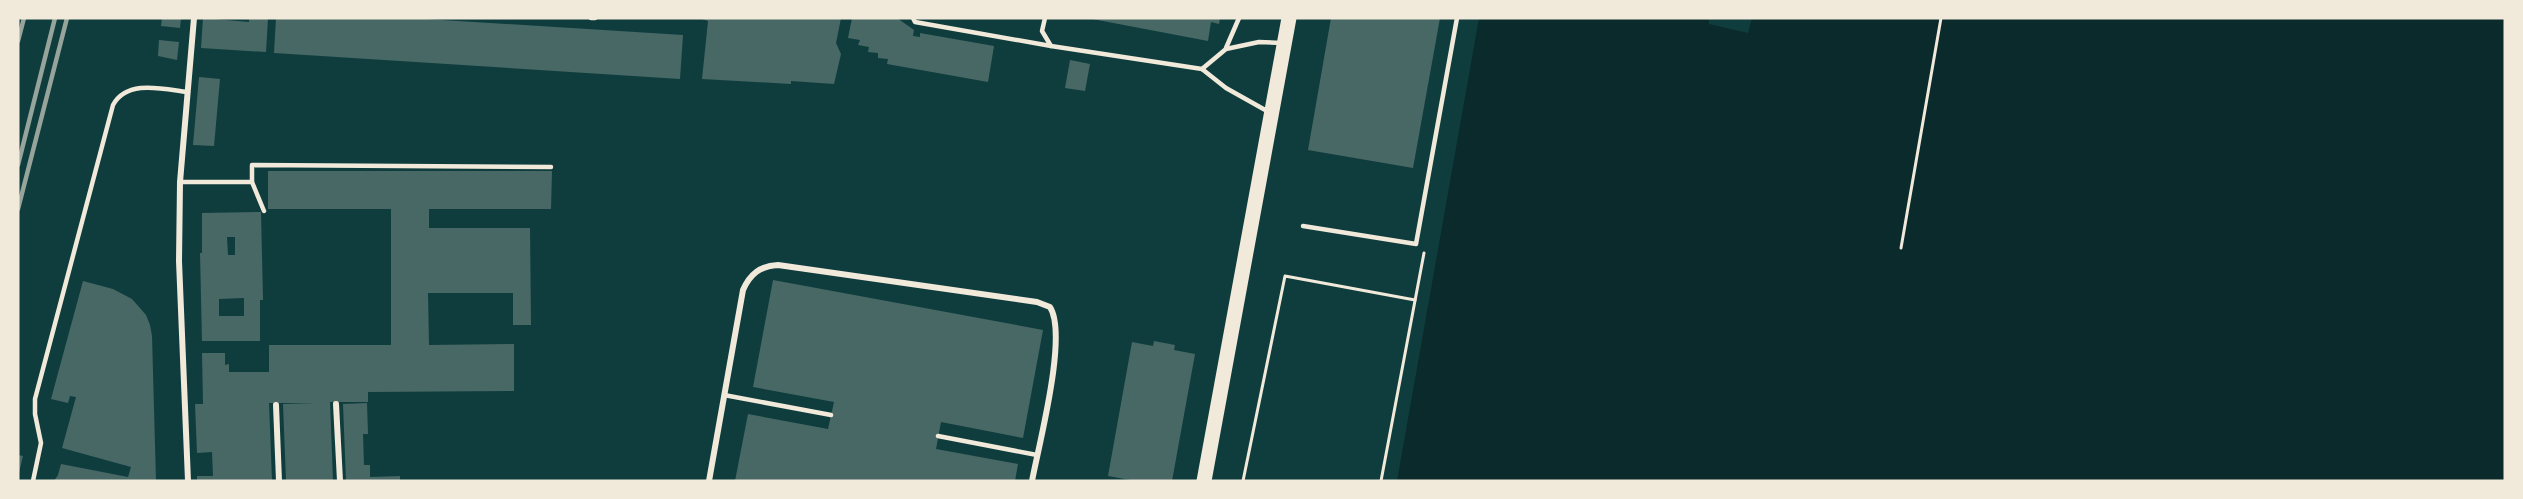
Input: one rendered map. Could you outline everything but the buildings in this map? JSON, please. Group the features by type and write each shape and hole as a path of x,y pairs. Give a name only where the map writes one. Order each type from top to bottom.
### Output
{"main road":[{"path":"1204,481 1289,18"}],"street":[{"path":"188,481 179,261 180,182 194,18"},
{"path":"709,481 743,290 755,272 769,265 788,265 1037,302 1050,307 1053,312 1057,341 1032,481"},
{"path":"336,404 340,481"},
{"path":"276,405 279,481"}],"lane":[{"path":"913,18 915,22 1051,46 1203,69 1226,88 1271,113"},
{"path":"1045,18 1042,31 1051,46"},
{"path":"1203,69 1226,49 1239,18"},
{"path":"1303,226 1416,244 1457,18"},
{"path":"1226,49 1259,42 1284,43"},
{"path":"33,481 41,443 35,414 35,399 113,105 123,94 140,88 187,92"},
{"path":"264,211 252,182 252,165 551,167"},
{"path":"180,182 252,182"},
{"path":"724,395 831,415"},
{"path":"939,436 1038,454"}],"path":[{"path":"1901,248 1941,18"},
{"path":"1243,481 1285,276 1415,300 1381,481"}],"water":[{"path":"1479,18 1709,18 1709,24 1748,33 1752,18 2505,18 2505,481 1397,481"}],"railway":[{"path":"18,41 24,18"},
{"path":"18,165 55,18"},
{"path":"18,209 67,18"}]}
